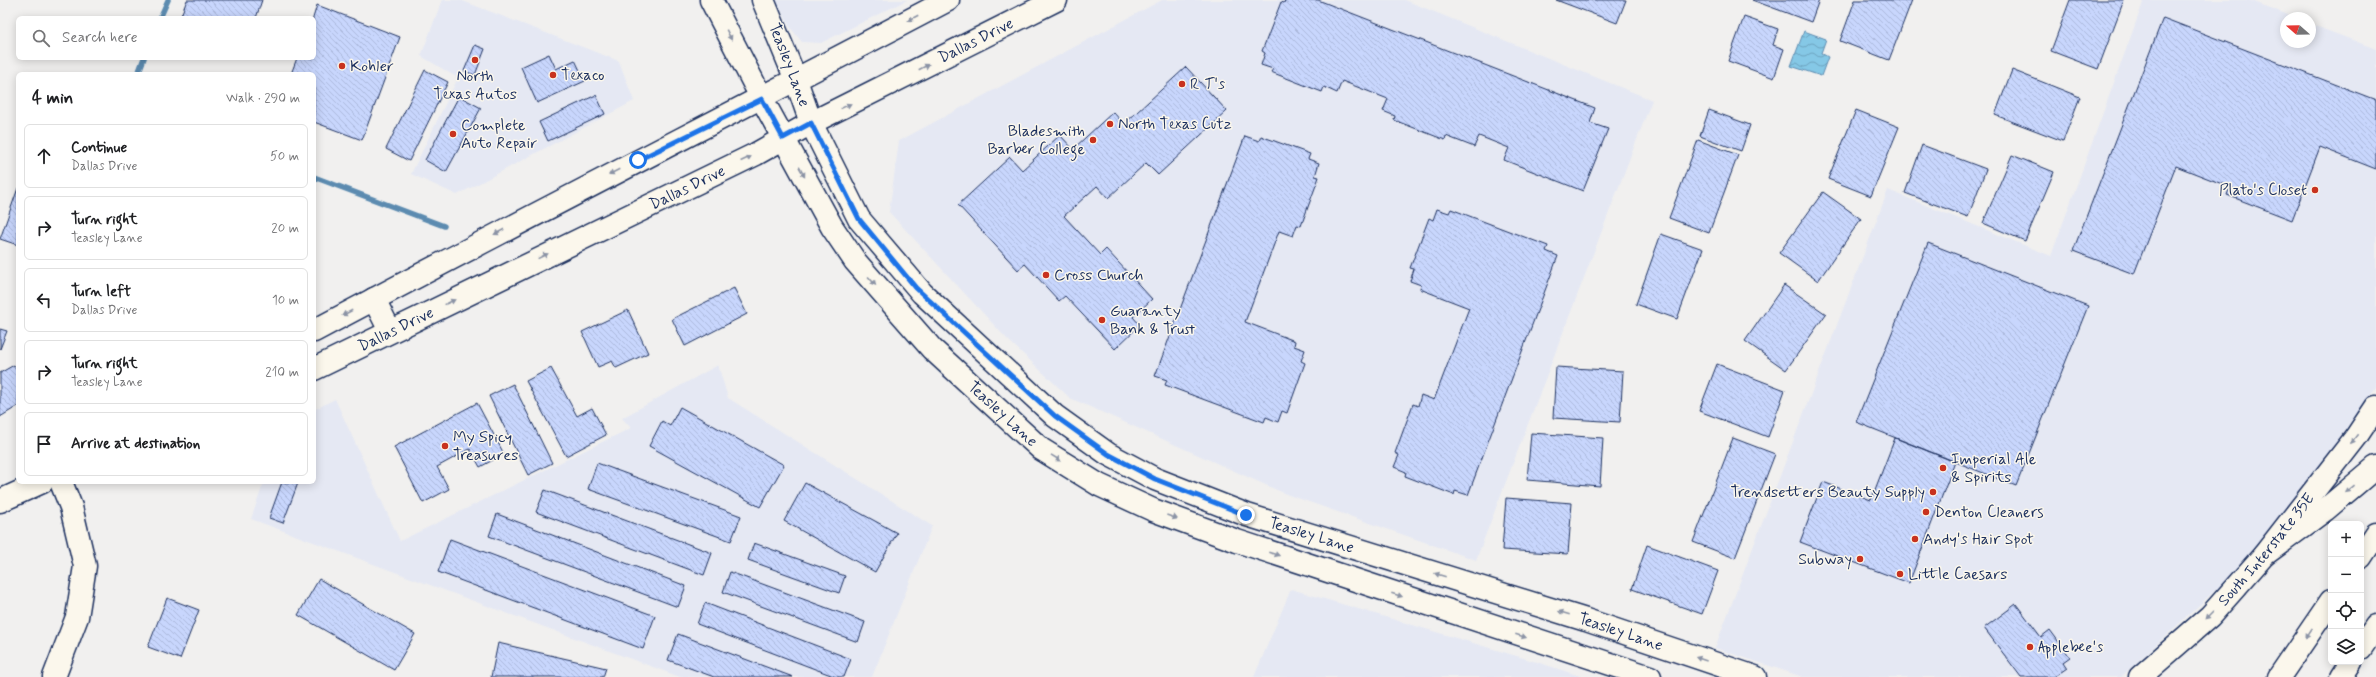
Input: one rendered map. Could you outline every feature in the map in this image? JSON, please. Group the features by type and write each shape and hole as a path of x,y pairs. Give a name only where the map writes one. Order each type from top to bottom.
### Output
{"main road":[{"name":"Teasley Lane","path":"711,0 783,138 832,227 854,261 932,349 1048,453 1106,488 1154,510 1237,541 1650,677"},
{"name":"Teasley Lane","path":"763,0 796,80 811,123 859,219 916,288 1055,416 1108,454 1155,479 1246,515 1586,620 1743,675"},
{"path":"316,330 621,169 762,99 948,0"},
{"name":"Dallas Drive","path":"316,368 756,154 811,123 1056,0"},
{"path":"374,299 390,331"},
{"name":"South Interstate 35E","path":"2140,677 2210,616 2264,556 2356,437 2376,407"},
{"path":"2264,556 2376,467"},
{"path":"0,501 38,484"},
{"path":"54,677 77,617 84,566 71,507 62,484"},
{"path":"2364,552 2376,534"},
{"path":"2279,677 2328,605"},
{"path":"2364,644 2376,626"},
{"path":"2341,677 2349,665"}],"shaded area":[{"path":"442,0 460,0 619,61 634,101 457,195 411,174 458,78 421,56"},
{"path":"776,0 907,0 821,43 802,42 790,27"},
{"path":"1162,0 1405,0 1652,100 1476,560 1286,494 1070,398 1007,339 889,212 899,141"},
{"path":"2144,0 2249,0 2280,12 2280,48 2316,48 2316,26 2376,49 2376,387 2257,552 2121,677 1803,677 1715,648 1888,190 2051,256"},
{"path":"718,365 728,398 932,526 872,677 680,677 251,519 263,484 316,484 316,409 335,399 400,541 631,428 622,418"},
{"path":"1291,589 1540,663 1583,677 1254,677"}],"water":[{"path":"1804,31 1826,39 1821,53 1828,57 1821,76 1791,66"}],"building":[{"path":"187,0 262,0 257,16 181,16"},
{"path":"1285,0 1318,0 1595,108 1590,123 1608,129 1583,191 1504,160 1509,148 1479,136 1474,147 1446,136 1445,140 1394,120 1395,116 1383,111 1388,99 1342,81 1337,93 1324,87 1322,92 1271,72 1273,69 1261,65 1265,53 1262,51 1281,2 1284,3"},
{"path":"1556,0 1626,0 1617,23"},
{"path":"1752,0 1819,0 1811,22"},
{"path":"1855,0 1912,0 1889,60 1840,41"},
{"path":"2070,0 2124,0 2098,69 2051,51"},
{"name":"Kohler","path":"317,5 400,37 362,140 316,123 316,72 292,72 296,60 316,60 316,16 314,16"},
{"path":"1744,17 1778,29 1773,45 1784,49 1774,78 1728,61"},
{"path":"2163,18 2376,100 2376,169 2320,147 2292,220 2227,195 2230,187 2176,166 2134,274 2073,251"},
{"name":"North Texas Autos","path":"475,45 485,49 475,75 464,71"},
{"name":"Texaco","path":"549,54 556,69 575,60 585,81 537,103 521,67"},
{"path":"1186,67 1227,111 1158,175 1146,163 1108,198 1097,186 1064,216 1100,255 1106,249 1152,299 1133,317 1140,325 1115,349 1065,296 1059,301 1025,264 1018,270 958,205 1010,157 1022,170 1060,135 1073,149 1113,112 1124,124"},
{"path":"425,70 448,82 409,161 386,149"},
{"path":"2012,70 2080,97 2063,141 1995,115"},
{"name":"Texaco","path":"596,95 605,114 548,141 539,122"},
{"name":"Complete Auto Repair","path":"459,96 481,108 446,172 425,160"},
{"path":"1709,110 1750,125 1741,151 1700,136"},
{"path":"1856,110 1899,127 1871,196 1828,179"},
{"path":"1245,136 1259,141 1261,136 1310,154 1308,159 1319,163 1315,176 1319,177 1301,226 1297,225 1293,236 1279,231 1245,322 1295,341 1294,346 1305,350 1301,361 1305,363 1287,413 1282,411 1278,422 1266,417 1264,422 1165,385 1167,380 1155,376"},
{"path":"1698,140 1738,155 1709,233 1669,218"},
{"path":"1922,145 1986,169 1968,217 1905,193"},
{"path":"2012,155 2054,172 2025,241 1983,223"},
{"path":"1823,192 1861,219 1818,281 1779,253"},
{"path":"16,194 16,244 0,239"},
{"path":"1437,209 1449,213 1451,209 1548,246 1546,251 1558,256 1468,495 1455,491 1454,495 1405,476 1406,472 1394,467 1399,455 1395,453 1413,404 1418,406 1421,395 1434,400 1469,308 1420,289 1421,285 1410,281 1414,269 1410,268 1429,218 1433,220"},
{"path":"1661,234 1703,249 1677,319 1636,304"},
{"path":"1928,243 2088,306 2016,486 1856,422"},
{"path":"1784,285 1826,314 1786,370 1745,341"},
{"path":"734,288 747,314 685,346 672,319"},
{"path":"628,310 648,353 616,368 612,361 598,367 582,332"},
{"path":"0,329 7,331 0,349"},
{"path":"1717,364 1785,390 1768,437 1699,411"},
{"path":"14,365 16,368 16,407 0,417 0,373"},
{"path":"1556,367 1623,371 1620,422 1553,418"},
{"path":"551,368 577,416 592,408 606,435 566,456 526,381"},
{"path":"513,384 552,463 528,475 489,396"},
{"path":"477,403 504,454 480,467 470,449 437,467 449,489 423,503 394,447"},
{"path":"680,407 784,465 760,507 649,446 662,421 670,426"},
{"path":"1531,433 1603,438 1600,486 1527,480"},
{"path":"1733,438 1775,454 1735,558 1693,542"},
{"path":"1895,438 1955,462 1909,583 1800,542 1823,482 1871,500"},
{"path":"597,463 741,516 731,541 588,489"},
{"path":"805,483 897,533 875,572 784,521"},
{"path":"281,484 298,484 283,523 269,518"},
{"path":"545,490 712,553 704,575 536,512"},
{"path":"1506,498 1572,503 1568,554 1502,550"},
{"path":"497,514 686,586 678,607 489,536"},
{"path":"450,539 655,616 643,649 438,572"},
{"path":"754,543 845,576 839,593 748,560"},
{"path":"1647,545 1718,571 1702,614 1632,589"},
{"path":"730,572 865,622 858,642 723,592"},
{"path":"319,579 415,634 394,670 298,615"},
{"path":"167,598 199,610 180,659 148,647"},
{"path":"705,603 851,659 844,677 836,677 697,624"},
{"name":"Applebee's","path":"2016,604 2041,637 2050,630 2070,657 2063,662 2067,668 2054,677 2021,677 1984,628"},
{"path":"678,634 793,677 714,677 668,660"},
{"path":"498,643 606,668 603,677 491,677"}],"waterway":[{"path":"161,16 168,0"},
{"path":"139,72 143,60"},
{"path":"316,178 444,226"}],"place":[{"name":"North Texas Autos","path":"475,60"},
{"name":"Kohler","path":"342,66"},
{"name":"Texaco","path":"553,75"},
{"name":"R T's","path":"1182,84"},
{"name":"North Texas Cutz","path":"1110,124"},
{"name":"Complete Auto Repair","path":"453,134"},
{"name":"Bladesmith Barber College","path":"1093,140"},
{"name":"Plato's Closet","path":"2315,190"},
{"name":"Cross Church","path":"1046,275"},
{"name":"Guaranty Bank & Trust","path":"1102,320"},
{"name":"My Spicy Treasures","path":"445,446"},
{"name":"Imperial Ale & Spirits","path":"1943,468"},
{"name":"Trendsetters Beauty Supply","path":"1933,492"},
{"name":"Denton Cleaners","path":"1926,512"},
{"name":"Andy's Hair Spot","path":"1915,539"},
{"name":"Subway","path":"1860,559"},
{"name":"Little Caesars","path":"1900,574"},
{"name":"Applebee's","path":"2030,647"}],"route":[{"path":"638,160 762,99 783,138 811,123 859,219 916,288 1055,416 1108,454 1155,479 1246,515"}]}
